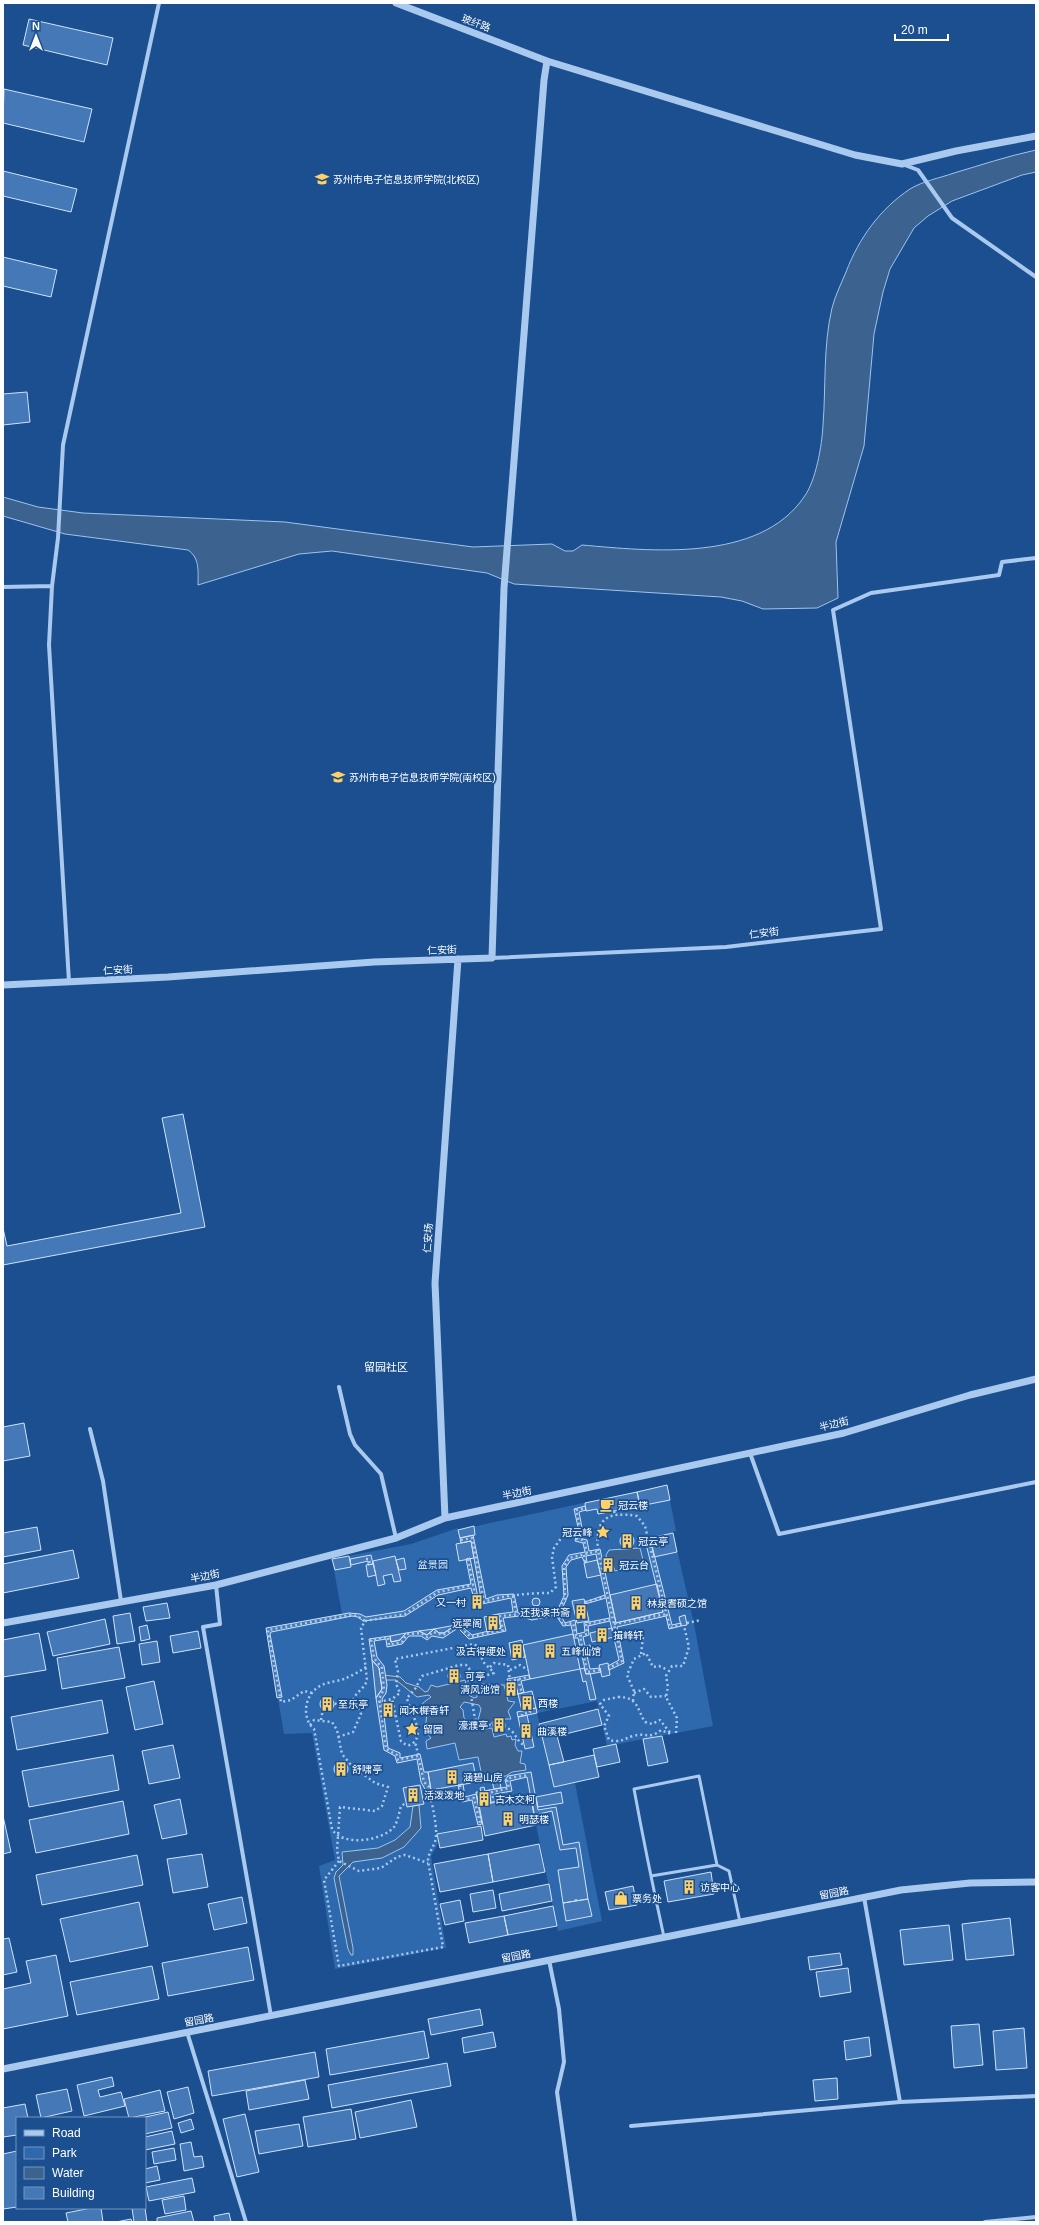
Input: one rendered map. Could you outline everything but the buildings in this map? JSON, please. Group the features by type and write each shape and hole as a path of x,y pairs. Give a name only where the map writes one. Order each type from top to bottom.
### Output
{"street":[{"path":"69,982 49,645 52,586 58,538 58,504 63,445 159,3"},
{"name":"玻纤路","path":"396,3 547,61 855,156 902,164"},
{"path":"492,958 504,588 547,61"},
{"path":"902,164 956,151 1036,136"},
{"path":"902,164 918,170 952,218 1036,277"},
{"name":"仁安街","path":"3,985 374,962 726,947 881,929 834,610 871,593 999,575 1002,562 1036,558"},
{"path":"3,587 52,586"},
{"name":"仁安场","path":"445,1518 435,1283 458,959"},
{"name":"半边街","path":"3,1623 216,1585 396,1538 445,1518 844,1433 970,1395 1036,1380"},
{"path":"339,1387 350,1434 355,1445 381,1474 396,1538"},
{"path":"90,1429 103,1481 121,1601"},
{"path":"750,1453 779,1534 1036,1482"},
{"path":"216,1585 220,1624 203,1627 271,2016"},
{"name":"留园路","path":"3,2069 901,1890 970,1883 1036,1882"},
{"path":"864,1897 900,2102"},
{"path":"549,1960 559,2009 564,2062 556,2092 575,2222"},
{"path":"187,2032 246,2222"},
{"path":"631,2126 900,2102 1036,2096"},
{"path":"986,2222 1036,2217"}],"lane":[{"path":"664,1937 634,1789 698,1776 717,1865"},
{"path":"651,1876 717,1865 729,1871 740,1922"}],"path":[{"path":"585,1563 584,1540 577,1539 580,1527 576,1510 586,1508"},
{"path":"614,1511 615,1515"},
{"path":"609,1668 622,1661 598,1551 600,1523 605,1518 615,1515 622,1514 637,1516 645,1526 655,1573 670,1628 682,1625 690,1647 683,1666 672,1666 668,1670 666,1676 668,1687 666,1696 667,1702 677,1718 676,1733"},
{"path":"461,1540 472,1538 484,1602 498,1597 541,1592 550,1593 555,1590 552,1552 562,1537 578,1533"},
{"path":"418,1756 398,1760 397,1755 386,1749 379,1702 384,1689 382,1668 374,1658 371,1640 388,1637 389,1645 402,1642 407,1634 420,1634 427,1637 433,1632 443,1635 458,1626 471,1637 503,1630 500,1616 516,1614 532,1619 556,1613 564,1602 566,1594 564,1567 569,1558 598,1551"},
{"path":"468,1559 476,1598"},
{"path":"312,1693 304,1691 291,1700 281,1702 268,1630 350,1615 360,1617 365,1621 405,1614 438,1592 473,1585"},
{"path":"513,1596 516,1614"},
{"path":"585,1602 607,1596"},
{"path":"556,1613 563,1625 573,1623 576,1636 587,1634 586,1624 612,1619"},
{"path":"614,1624 667,1614"},
{"path":"687,1623 700,1620"},
{"path":"353,1700 356,1693 366,1684 366,1668 361,1628 365,1621"},
{"path":"580,1636 588,1672 600,1670"},
{"path":"641,1655 643,1637"},
{"path":"379,1702 392,1699 400,1693 396,1680 395,1659 471,1644 477,1646 486,1664 494,1673 481,1677 471,1676"},
{"path":"633,1702 634,1693 628,1673 632,1660 646,1653 653,1667 659,1666 668,1670"},
{"path":"490,1667 494,1663 507,1664 510,1670 510,1681 529,1677"},
{"path":"413,1744 418,1729 407,1700 411,1693 422,1676 459,1665 468,1666 471,1676 468,1678 473,1704 473,1716 476,1720 489,1726 511,1730 524,1745"},
{"path":"510,1670 520,1665 528,1670"},
{"path":"366,1668 343,1679 319,1686 312,1693 305,1712 310,1725 314,1729 331,1826 334,1833 339,1836 360,1839 384,1834 394,1826 401,1806 406,1803"},
{"path":"518,1680 522,1693"},
{"path":"634,1693 644,1689 651,1697 666,1696"},
{"path":"618,1697 626,1697 633,1702 640,1708 645,1722 652,1724 660,1720 671,1734 661,1730 654,1736 635,1736 624,1741 609,1740 604,1726 609,1716 600,1704 604,1700 618,1697"},
{"path":"392,1699 401,1741 407,1746 413,1744"},
{"path":"321,1720 325,1706 334,1703 340,1706 348,1700 353,1700"},
{"path":"338,1737 353,1732 361,1714 360,1708 353,1700"},
{"path":"522,1716 522,1714 530,1712 529,1709"},
{"path":"310,1725 314,1720 332,1722 337,1730 342,1754 351,1765 375,1783 388,1787 382,1806 376,1811 340,1806 337,1850 339,1861 359,1871 378,1870 397,1857 405,1855 429,1863"},
{"path":"339,1861 324,1880 339,1966 443,1947 429,1863 429,1854 435,1841 436,1833 429,1787 424,1782 416,1746 413,1744"},
{"path":"494,1803 492,1792 509,1788 507,1780 509,1778 529,1774"},
{"path":"460,1785 463,1800 474,1798 480,1823"}],"green space":[{"name":"留园","path":"667,1485 676,1531 673,1532 694,1624 713,1726 607,1746 597,1701 537,1713 554,1787 575,1783 602,1921 558,1931 536,1825 485,1836 482,1824 440,1833 437,1846 431,1856 446,1948 335,1969 319,1866 335,1860 312,1733 284,1734 266,1628 342,1614 332,1559 411,1544 458,1528 458,1530"}],"water":[{"path":"1036,150 1036,172 1022,175 952,201 928,216 914,228 890,269 883,292 874,334 864,446 836,542 838,598 817,608 763,609 742,601 721,597 514,584 487,573 332,551 299,554 198,585 198,570 195,557 188,550 65,534 3,516 3,497 38,507 83,513 285,522 473,547 552,544 565,551 573,551 582,545 670,550 702,548 732,543 760,533 784,518 804,497 812,482 820,452 824,411 827,337 832,308 836,294 851,259 872,225 889,206 915,186 984,164"},
{"path":"640,1548 644,1564 615,1571 611,1560 607,1560 606,1555 609,1550"},
{"path":"383,1675 400,1677 406,1683 419,1687 425,1692 428,1691 431,1685 437,1687 465,1680 469,1695 474,1698 477,1697 477,1691 481,1684 504,1685 508,1701 515,1702 508,1711 511,1719 496,1719 485,1729 492,1728 494,1737 506,1734 507,1737 511,1736 512,1740 516,1739 515,1745 518,1751 522,1751 520,1763 525,1764 526,1770 512,1772 506,1776 491,1777 492,1780 483,1781 478,1757 459,1760 455,1743 427,1749 426,1741 431,1738 425,1731 427,1713 421,1708 423,1703 431,1697 429,1695 417,1697 396,1680 386,1680","holes":["464,1702 479,1705 481,1709 478,1720 468,1722 464,1718 463,1710 460,1707"]},
{"path":"419,1805 421,1828 404,1847 382,1858 353,1862 339,1876 353,1948 353,1955 351,1955 348,1949 334,1878 336,1872 343,1865 342,1852 378,1848 395,1840 410,1827 413,1806"}],"place":[{"name":"苏州市电子信息技师学院(北校区)","path":"322,179"},
{"name":"苏州市电子信息技师学院(南校区)","path":"338,777"},
{"name":"冠云楼","path":"607,1505"},
{"name":"冠云峰","path":"603,1532"},
{"name":"冠云亭","path":"627,1541"},
{"name":"冠云台","path":"608,1565"},
{"name":"又一村","path":"477,1602"},
{"name":"林泉耆硕之馆","path":"636,1603"},
{"name":"还我读书斋","path":"581,1612"},
{"name":"远翠阁","path":"493,1623"},
{"name":"揖峰轩","path":"602,1635"},
{"name":"汲古得绠处","path":"517,1651"},
{"name":"五峰仙馆","path":"550,1651"},
{"name":"可亭","path":"454,1676"},
{"name":"清风池馆","path":"511,1689"},
{"name":"西楼","path":"527,1703"},
{"name":"至乐亭","path":"327,1704"},
{"name":"闻木樨香轩","path":"388,1710"},
{"name":"濠濮亭","path":"499,1725"},
{"name":"留园","path":"412,1729"},
{"name":"曲溪楼","path":"526,1731"},
{"name":"舒啸亭","path":"341,1769"},
{"name":"涵碧山房","path":"452,1777"},
{"name":"活泼泼地","path":"413,1795"},
{"name":"古木交柯","path":"484,1799"},
{"name":"明瑟楼","path":"508,1819"},
{"name":"访客中心","path":"689,1887"},
{"name":"票务处","path":"621,1898"}],"district":[{"name":"留园社区","path":"386,1367"}],"park label":[{"name":"盆景园","path":"433,1564"}]}
